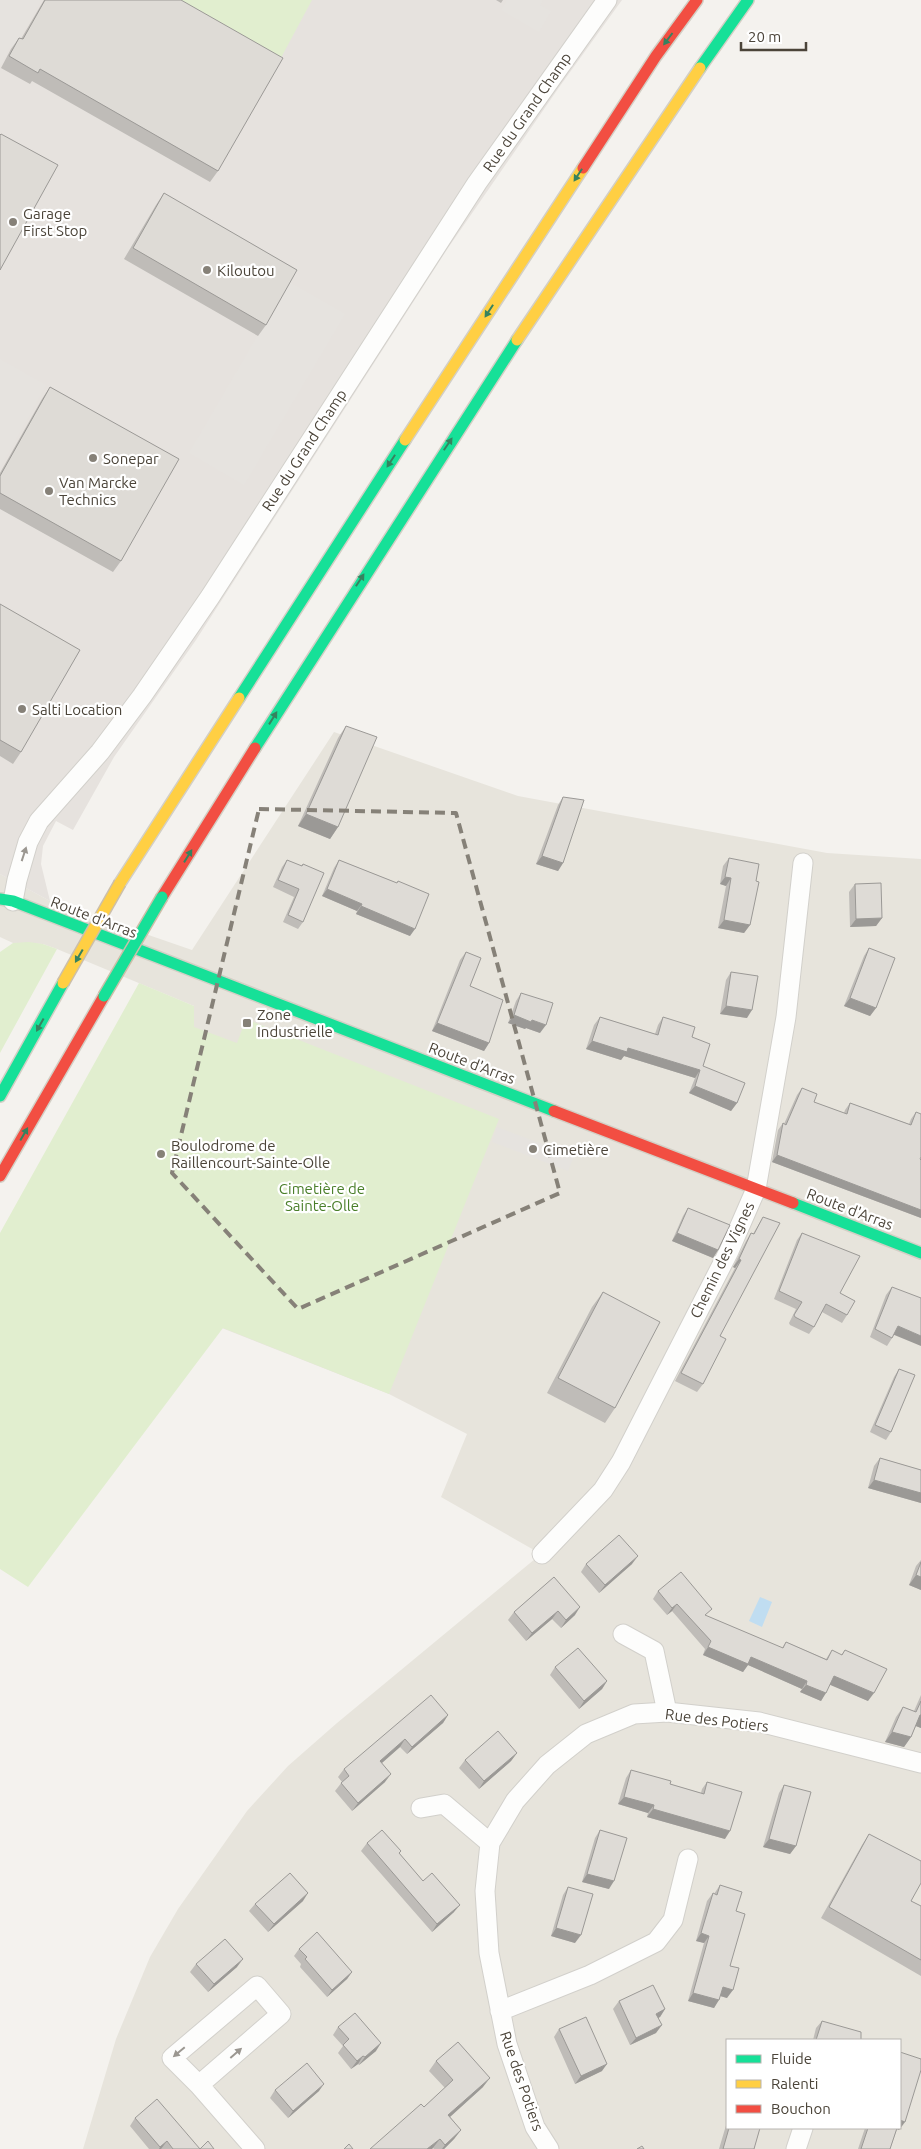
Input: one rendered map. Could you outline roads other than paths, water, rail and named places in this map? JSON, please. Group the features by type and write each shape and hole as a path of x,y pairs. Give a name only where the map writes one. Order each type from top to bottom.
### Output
{"main road":[{"path":"0,1096 120,883 400,447 656,56 697,0"},
{"path":"0,1176 162,898 283,702 417,491 687,84 748,0"},
{"name":"Route d'Arras","path":"4,898 921,1253"}],"street":[{"name":"Rue du Grand Champ","path":"4,898 17,880 28,842 39,821 100,752 136,705 210,597 482,175 607,0"},
{"name":"Chemin des Vignes","path":"542,1554 603,1490 621,1462 729,1251 756,1189 786,1017 803,863"},
{"path":"623,1634 654,1652 667,1712"},
{"name":"Rue des Potiers","path":"549,2149 535,2127 506,2044 489,1953 485,1891 490,1843 515,1801 547,1765 586,1734 634,1714 667,1712 759,1722 921,1762"},
{"path":"421,1808 444,1804 490,1843"},
{"path":"500,2011 590,1975 656,1942 673,1920 688,1859"},
{"path":"200,2085 281,2014 257,1986 172,2058 200,2085 255,2149"},
{"path":"796,2149 803,2129"}],"water":[{"path":"760,1597 772,1602 762,1627 749,1621"}],"place":[{"name":"Garage First Stop","path":"13,222"},
{"name":"Kiloutou","path":"207,270"},
{"name":"Sonepar","path":"93,458"},
{"name":"Van Marcke Technics","path":"49,491"},
{"name":"Salti Location","path":"22,709"},
{"name":"Zone Industrielle","path":"247,1023"},
{"name":"Cimetière","path":"533,1149"},
{"name":"Boulodrome de Raillencourt-Sainte-Olle","path":"161,1154"}],"park label":[{"name":"Cimetière de Sainte-Olle","path":"322,1196"}]}
